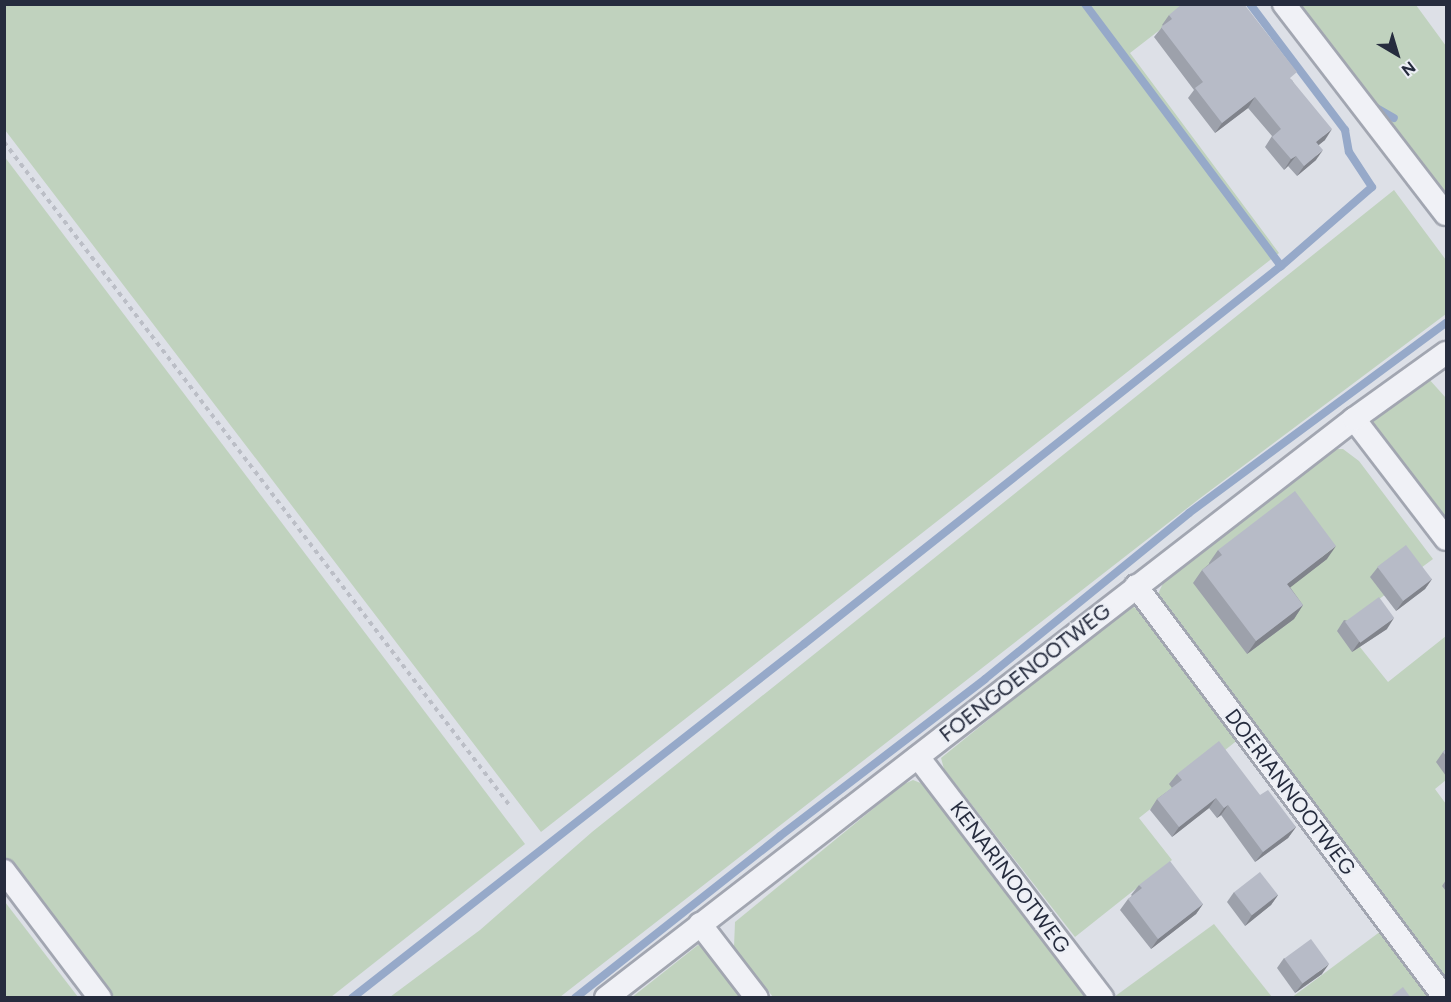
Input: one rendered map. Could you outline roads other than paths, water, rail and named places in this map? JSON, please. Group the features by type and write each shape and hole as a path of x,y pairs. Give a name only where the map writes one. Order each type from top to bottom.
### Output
{"street":[{"path":"1284,4 1446,214"},
{"name":"FOENGOENOOTWEG","path":"606,998 1136,586 1354,419 1446,353"},
{"path":"1354,419 1446,539"},
{"name":"DOERIANNOOTWEG","path":"1136,586 1445,998"},
{"name":"KENARINOOTWEG","path":"918,757 1102,998"},
{"path":"4,871 100,998"},
{"path":"700,924 757,998"}],"waterway":[{"path":"352,998 1281,266 1085,4"},
{"path":"1250,4 1345,130 1349,152 1372,187 1281,266"},
{"path":"1373,106 1394,118"},
{"path":"575,998 780,836 985,679 1189,513 1446,323"}]}
